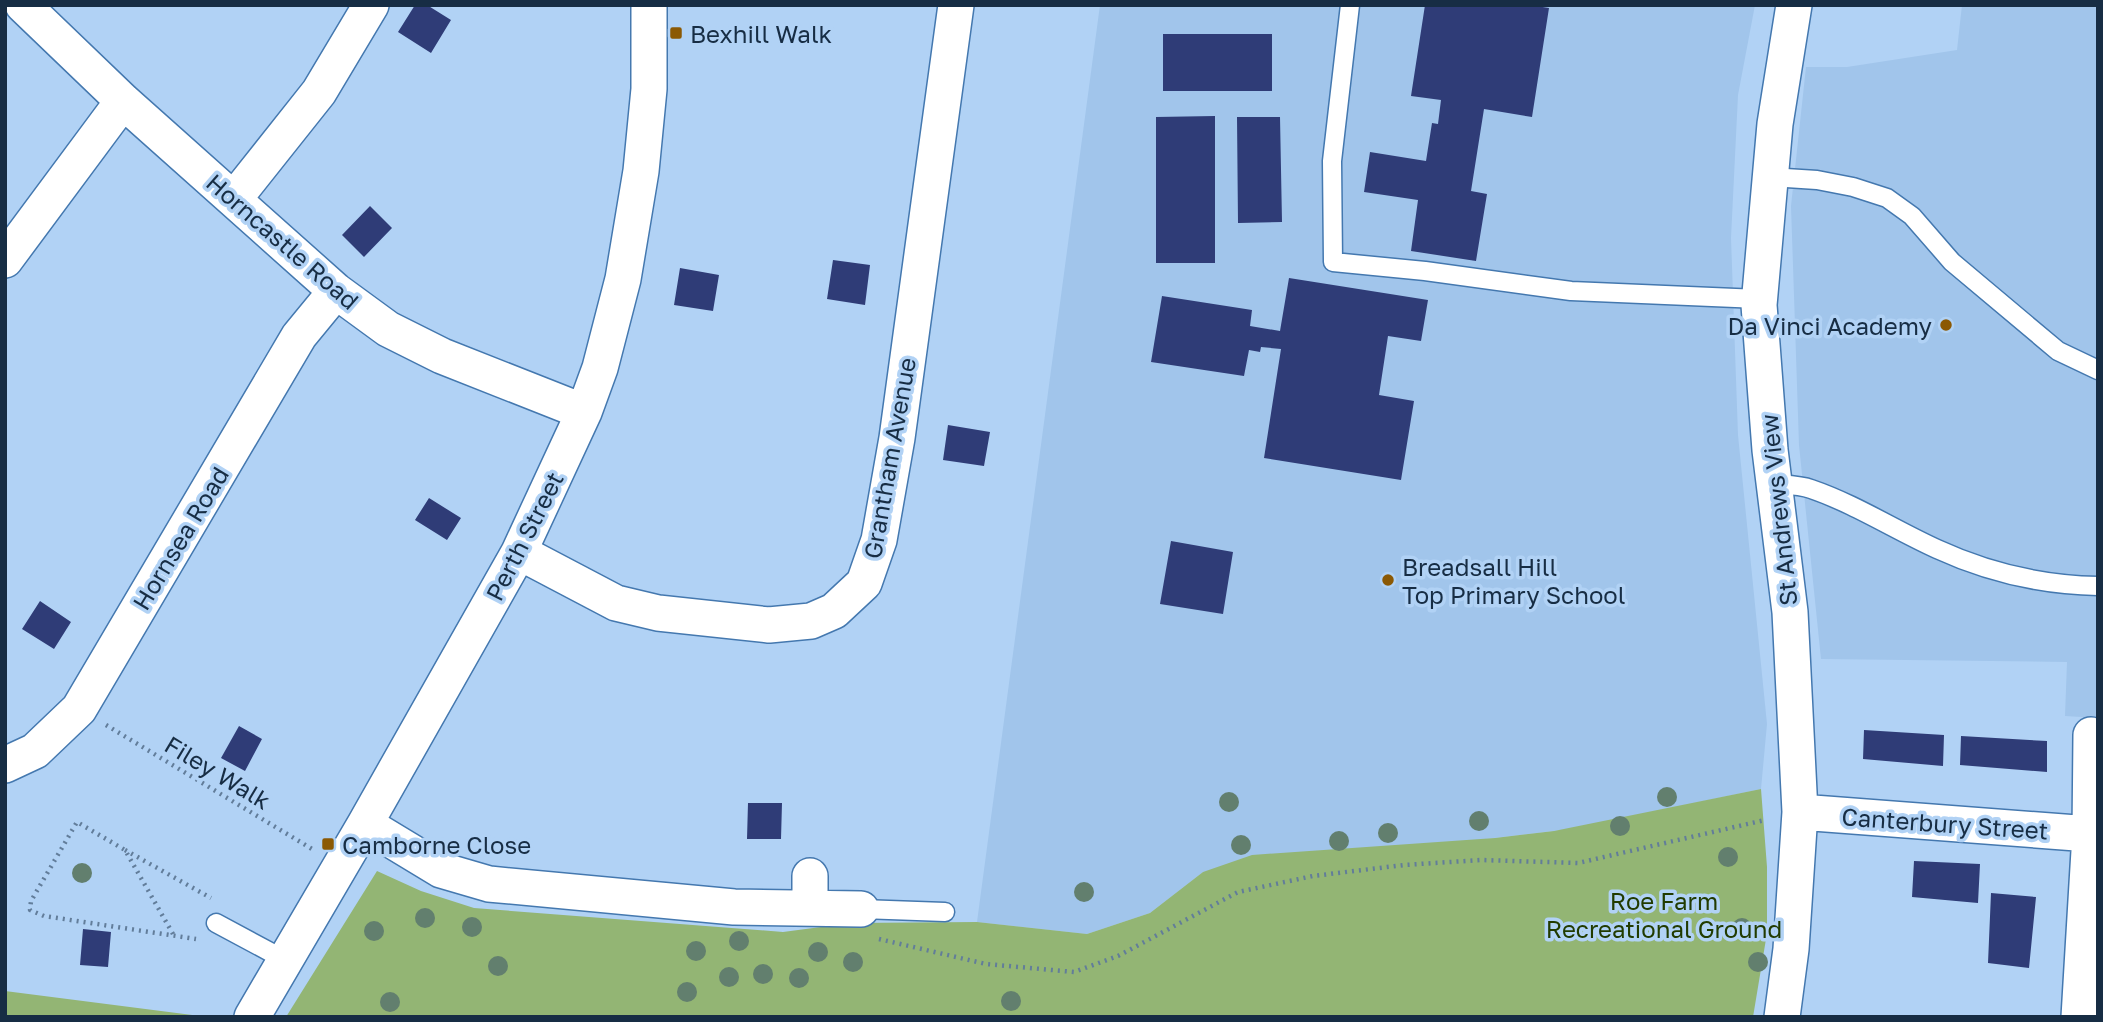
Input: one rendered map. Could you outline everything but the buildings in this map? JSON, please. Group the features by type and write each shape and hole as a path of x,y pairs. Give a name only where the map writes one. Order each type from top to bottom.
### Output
{"street":[{"name":"Horncastle Road","path":"23,5 123,102 336,291 388,329 442,356 584,412"},
{"path":"234,199 319,92 371,5"},
{"name":"Perth Street","path":"252,1017 519,552 584,412 600,368 623,279 642,171 649,89 649,5"},
{"name":"Grantham Avenue","path":"519,552 616,603 657,612 769,625 811,621 834,611 864,583 879,540 897,438 956,5"},
{"name":"St Andrews View","path":"1782,1017 1791,949 1800,812 1790,612 1774,484 1759,299 1775,124 1794,5"},
{"path":"5,260 123,102"},
{"name":"Hornsea Road","path":"5,765 35,751 79,709 299,336 336,291"},
{"path":"2079,1017 2090,834 2091,736"},
{"name":"Canterbury Street","path":"1800,812 2090,834"},
{"path":"365,824 441,870 489,884 734,907 829,900"}],"lane":[{"path":"1350,5 1332,161 1333,262 1425,271 1571,291 1759,299"},
{"path":"1770,177 1817,180 1853,187 1887,198 1912,216 1952,262 2058,351 2098,370"},
{"path":"1774,484 1810,488 1938,550 1971,563 2035,580 2098,586"},
{"path":"829,900 945,912"},
{"path":"216,923 285,960"}],"path":[{"name":"Filey Walk","path":"79,709 340,866"},
{"path":"829,900 844,931 986,964 1074,972 1118,956 1238,892 1301,878 1404,865 1456,862 1578,863 1800,812"},
{"path":"125,850 173,934 44,916 30,910 31,901 77,822 224,906 216,923"}],"shaded area":[{"name":"Breadsall Hill Top Primary School","path":"1100,5 1755,5 1738,95 1731,238 1738,435 1767,724 1761,789 1570,829 1203,872 1150,913 1087,934 977,922"},
{"name":"Da Vinci Academy","path":"1962,5 2098,5 2098,718 2065,716 2067,662 1821,659 1799,445 1791,206 1806,67 1847,67 1957,50"}],"green space":[{"name":"Roe Farm Recreational Ground","path":"1761,789 1767,867 1767,933 1753,1017 286,1017 377,871 421,891 474,908 783,932 851,923 977,922 1087,934 1150,913 1203,872 1252,855 1495,838 1554,831"},
{"path":"5,991 200,1016 5,1017"}],"place":[{"name":"Bexhill Walk","path":"676,33"},
{"name":"Da Vinci Academy","path":"1946,325"},
{"name":"Breadsall Hill Top Primary School","path":"1388,580"},
{"name":"Camborne Close","path":"328,844"}]}
